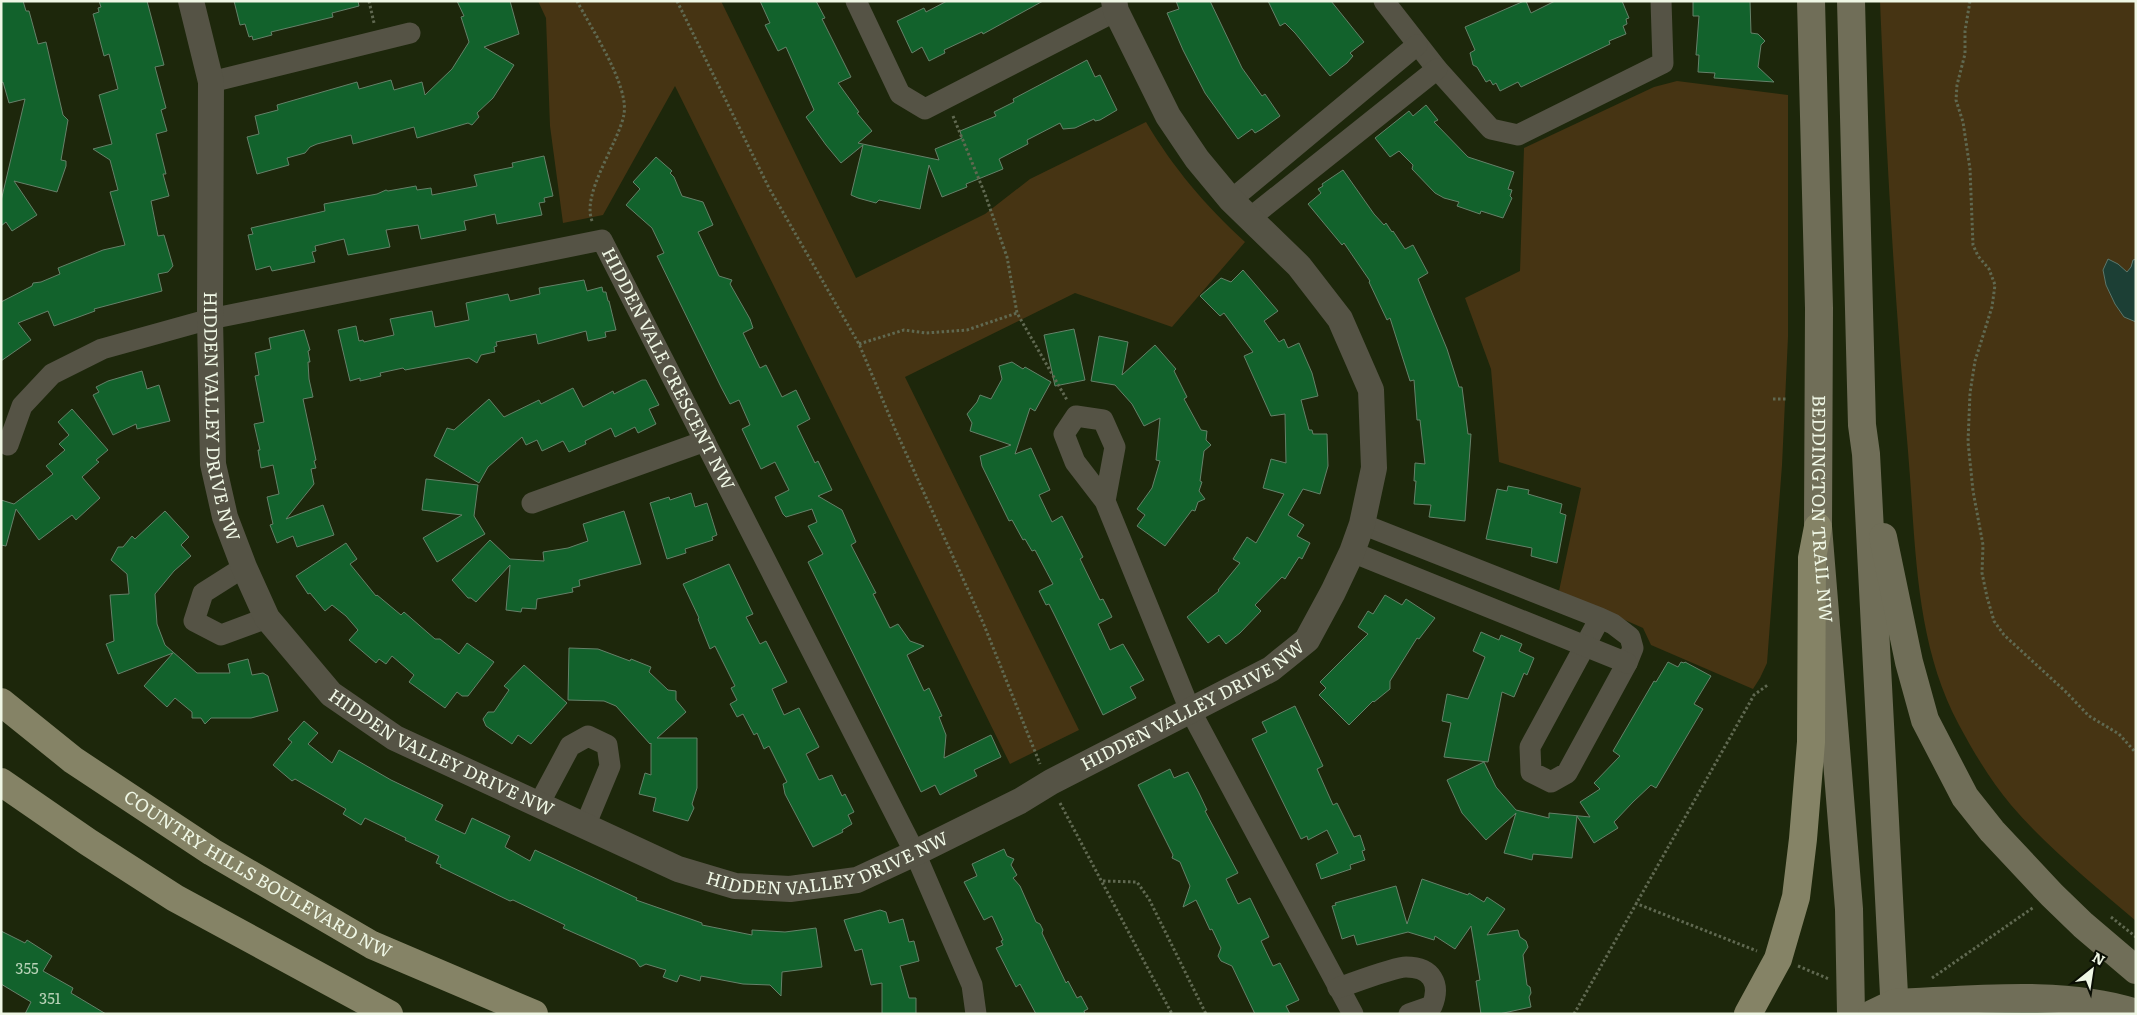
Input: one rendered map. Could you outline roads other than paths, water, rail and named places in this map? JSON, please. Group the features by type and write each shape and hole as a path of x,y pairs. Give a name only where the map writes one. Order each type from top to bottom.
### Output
{"main road":[{"name":"BEDDINGTON TRAIL NW","path":"1811,1 1819,308 1818,527 1848,909 1851,1014"},
{"path":"1851,1 1862,425 1866,454 1909,662 1924,720 1965,797 2004,845 2052,894 2136,970"},
{"path":"1866,454 1887,1010 2045,999 2105,1004 2136,1013"},
{"path":"1748,1014 1778,959 1796,897 1811,742 1812,558 1818,527"},
{"name":"COUNTRY HILLS BOULEVARD NW","path":"1,702 73,760 212,852 372,945 534,1014"},
{"path":"1,782 88,842 175,898 388,1014"}],"street":[{"name":"HIDDEN VALLEY DRIVE NW","path":"191,1 212,82 210,319 213,464 225,518 267,618 331,694 395,738 678,870 735,886 790,890 857,880 1020,801 1050,782 1271,669 1307,640 1352,552 1362,524 1374,468 1371,390 1340,319 1299,266 1231,200 1197,159 1168,116 1115,6"},
{"path":"856,1 900,94 925,109 1115,6"},
{"path":"1384,1 1437,69 1491,129 1518,135 1663,63 1661,1"},
{"path":"212,82 410,33"},
{"path":"1231,200 1417,45"},
{"path":"1250,218 1437,69"},
{"name":"HIDDEN VALE CRESCENT NW","path":"8,446 22,406 52,374 102,348 210,319 602,240 915,853 972,985 976,1014"},
{"path":"1105,501 1115,447 1103,420 1076,416 1064,434 1075,462 1105,501 1190,710 1352,1014"},
{"path":"532,503 705,441"},
{"path":"1362,524 1600,618 1613,624 1630,637 1632,648 1627,663 1568,773 1551,782 1531,772 1530,747 1600,618"},
{"path":"1352,552 1627,663"},
{"path":"244,566 202,593 194,620 221,635 267,618"},
{"path":"539,804 570,746 588,736 607,745 610,766 585,826"},
{"path":"1338,988 1405,967 1428,973 1435,982 1437,994 1432,1006 1409,1014"}],"water":[{"path":"2108,259 2118,264 2127,272 2133,260 2136,259 2136,322 2124,317 2106,285 2103,270"}]}
